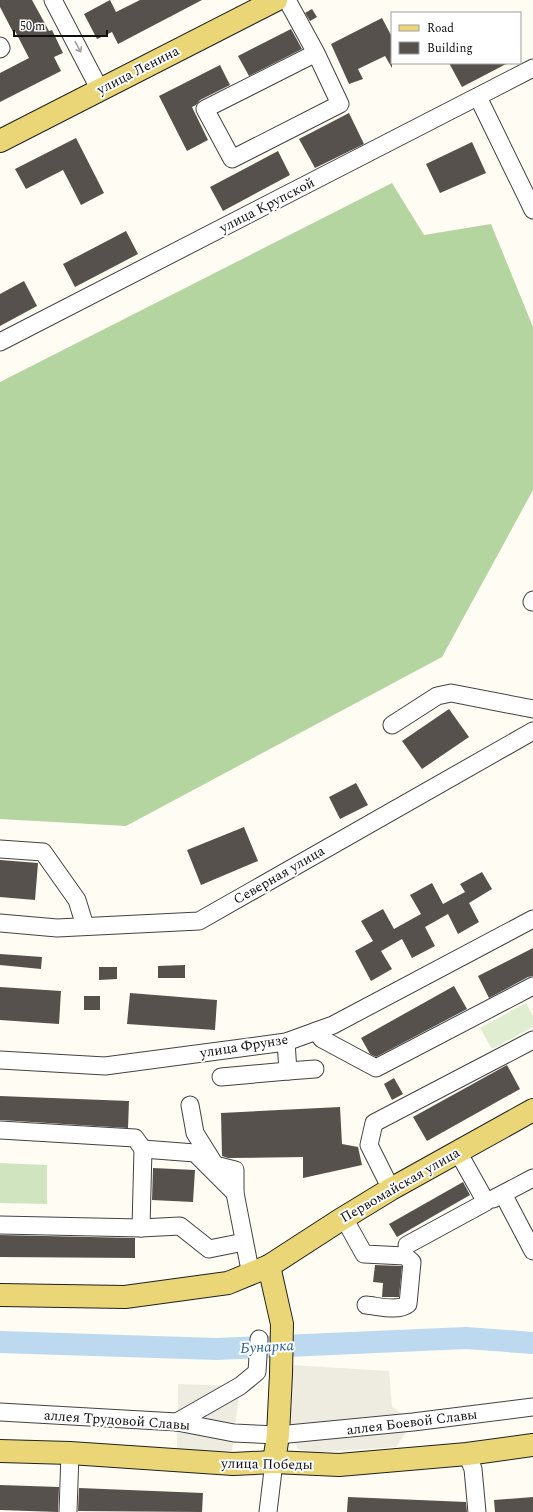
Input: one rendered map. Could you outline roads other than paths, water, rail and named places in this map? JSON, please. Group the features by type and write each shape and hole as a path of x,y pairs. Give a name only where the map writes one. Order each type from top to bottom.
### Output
{"main road":[{"name":"улица Ленина","path":"0,141 276,0"},
{"name":"Первомайская улица","path":"0,1295 125,1297 228,1283 260,1271 391,1189 533,1110"},
{"path":"260,1271 282,1324 281,1374 284,1435 274,1462"},
{"name":"улица Победы","path":"0,1451 70,1453 233,1464 274,1462 339,1465 467,1454 533,1445"}],"street":[{"path":"53,0 100,90"},
{"path":"287,0 316,53 340,104 232,159 205,109 316,53"},
{"name":"улица Крупской","path":"0,342 533,68"},
{"path":"478,97 533,210"},
{"path":"392,725 437,696 451,693 533,709"},
{"name":"Северная улица","path":"0,923 57,928 198,921 533,730"},
{"path":"0,849 43,852 77,900 85,926"},
{"name":"улица Фрунзе","path":"0,1060 104,1066 286,1042 333,1025 533,919"},
{"path":"316,1031 322,1039 376,1068 533,986"},
{"path":"391,1189 369,1145 374,1123 533,1040"},
{"path":"286,1042 288,1071"},
{"path":"221,1077 315,1069"},
{"path":"190,1105 195,1133 215,1165 234,1170 235,1193 244,1242 260,1271"},
{"path":"0,1130 135,1138 143,1149 141,1228"},
{"path":"143,1149 195,1153 235,1193"},
{"path":"458,1152 486,1202"},
{"path":"408,1246 486,1202 533,1178"},
{"path":"502,1194 533,1251"},
{"path":"344,1218 364,1254 405,1256 412,1262 408,1304 404,1307 398,1308 366,1305"},
{"path":"0,1225 141,1228 180,1226 209,1249 244,1242"},
{"path":"177,1422 240,1386 257,1372 259,1339"},
{"name":"аллея Боевой Славы","path":"234,1432 284,1435 413,1422 533,1407"},
{"name":"аллея Трудовой Славы","path":"0,1412 177,1422 234,1432"},
{"path":"68,1512 70,1453"},
{"path":"467,1454 473,1469 477,1512"},
{"path":"268,1512 274,1462"}],"waterway":[{"name":"Бунарка","path":"0,1342 217,1349 466,1338 533,1343"}]}
